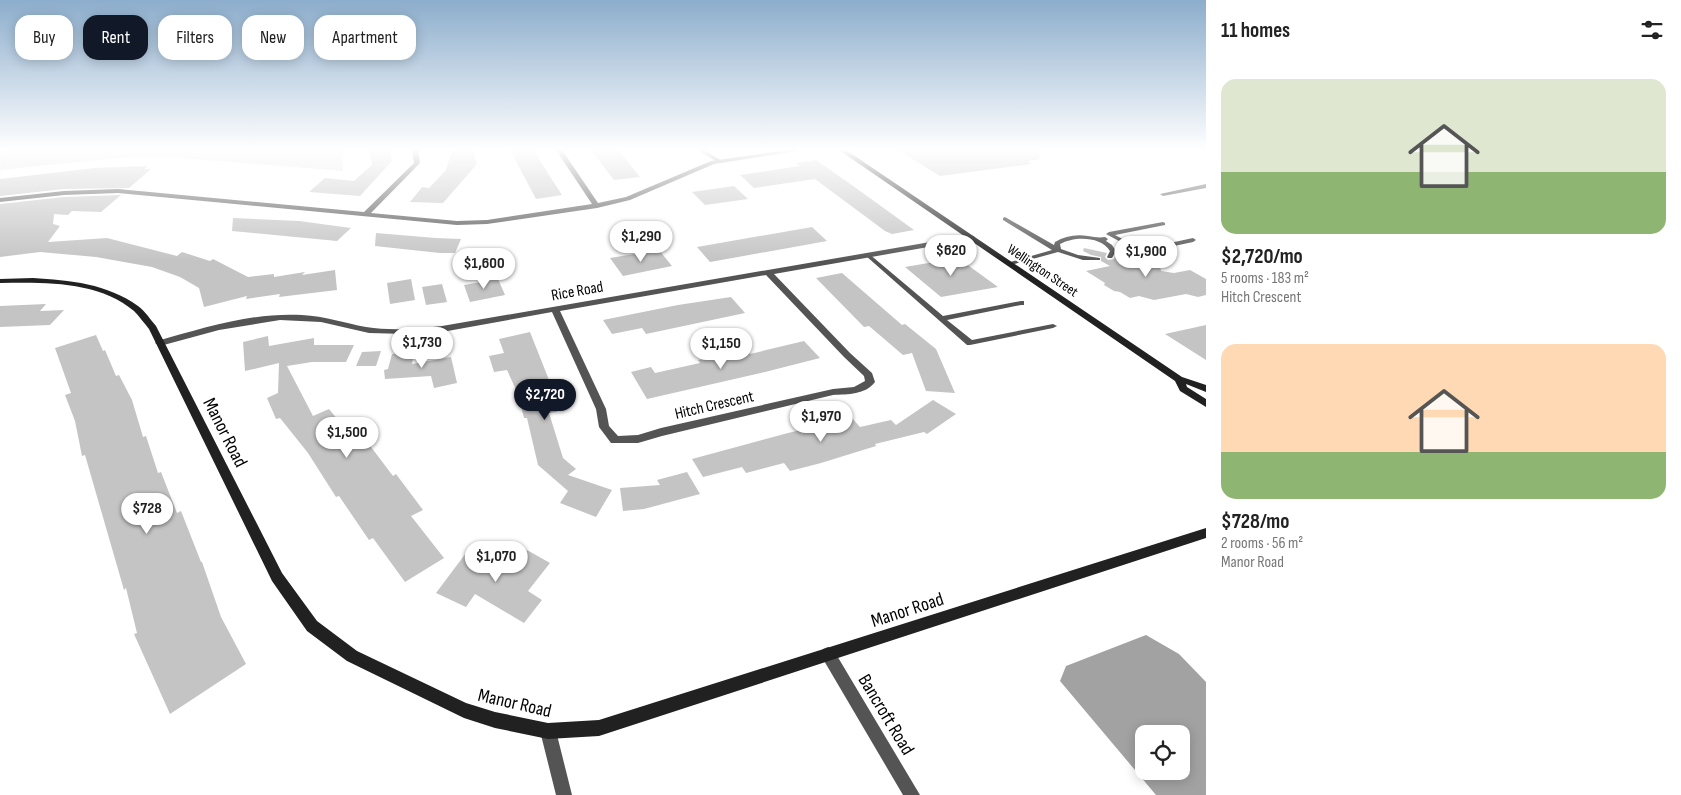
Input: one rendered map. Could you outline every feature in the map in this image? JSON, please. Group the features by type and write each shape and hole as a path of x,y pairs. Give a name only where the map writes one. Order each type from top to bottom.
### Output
{"street":[{"path":"366,214 393,187"},
{"path":"585,187 598,206"},
{"path":"0,200 64,193 118,191 472,223 598,206 628,199 654,187"},
{"name":"Wellington Street","path":"897,187 1179,379 1198,384 1206,389"},
{"path":"1163,194 1200,187"},
{"name":"Rice Road","path":"160,343 223,326 268,318 322,319 370,330 417,332 971,237"},
{"name":"Hitch Crescent","path":"554,310 601,409 604,427 615,440 638,440 661,432 833,392 854,390 864,387 870,382 869,375 847,355 768,272"},
{"name":"Manor Road","path":"0,281 52,282 99,290 131,305 153,328 277,577 307,622 352,656 464,710 495,720 548,731 599,728 1206,533"},
{"name":"Wellington Street","path":"1179,379 1184,389 1206,404"},
{"name":"Bancroft Road","path":"828,654 912,795"},
{"path":"548,731 564,795"}],"lane":[{"path":"1005,219 1058,250 1076,257 1098,259"},
{"path":"1163,224 1109,234 1141,251 1193,240"},
{"path":"1058,250 1057,243 1062,239 1081,236 1100,240 1116,238"},
{"path":"1100,240 1110,246 1112,251 1110,256"},
{"path":"1009,264 1058,250"},
{"path":"868,255 970,343 1053,326"},
{"path":"941,318 1021,302"}],"shaded area":[{"path":"1146,635 1179,654 1206,682 1206,795 1156,795 1143,780 1190,780 1190,725 1135,725 1135,770 1060,681 1066,666"}],"building":[{"path":"0,187 130,187 64,189 0,196"},
{"path":"315,187 368,187 360,196 309,192"},
{"path":"422,187 457,187 443,203 410,202"},
{"path":"530,187 557,187 562,195 536,199"},
{"path":"735,187 748,199 705,205 692,192"},
{"path":"826,187 855,187 914,230 892,234 885,231"},
{"path":"121,195 101,212 72,211 68,215 54,214 53,224 60,226 48,242 107,238 177,256 182,252 210,261 213,259 248,277 274,274 274,277 305,272 302,275 335,270 337,290 279,297 280,294 246,299 247,296 204,307 199,288 180,277 152,267 96,257 40,252 0,257 0,204 64,197"},
{"path":"233,218 299,221 351,228 337,241 232,231"},
{"path":"812,227 827,241 710,262 697,247"},
{"path":"376,233 461,239 455,253 440,253 375,246"},
{"path":"1084,248 1107,253 1105,257 1108,260 1114,259 1116,254 1159,262 1161,271 1174,273 1190,270 1206,279 1206,295 1198,297 1186,294 1154,300 1139,296 1130,298 1104,285 1105,283 1086,271 1110,266 1101,261 1101,257 1083,251"},
{"path":"659,250 672,266 623,276 610,258"},
{"path":"958,258 998,287 941,297 905,267"},
{"path":"842,273 902,325 905,324 936,349 955,393 926,391 912,353 903,355 869,326 864,327 816,278"},
{"path":"411,279 415,300 390,304 387,283"},
{"path":"498,279 505,295 470,302 464,285"},
{"path":"442,284 447,302 426,305 422,287"},
{"path":"731,297 745,313 646,334 642,328 612,334 603,320 678,305"},
{"path":"46,304 40,311 64,310 50,325 0,327 0,306"},
{"path":"1206,325 1206,360 1165,334"},
{"path":"530,332 551,385 548,385 557,412 549,413 563,458 576,469 568,475 612,490 596,517 560,503 568,491 538,465 527,418 524,418 517,392 507,370 494,372 489,356 504,353 499,339"},
{"path":"96,335 103,351 105,350 116,376 119,375 132,400 143,437 146,436 158,473 161,472 177,513 181,511 202,562 221,617 246,664 170,714 134,634 137,633 126,588 124,590 85,455 82,456 75,421 65,395 71,393 55,348"},
{"path":"268,336 269,346 314,338 314,345 354,345 346,362 312,362 287,366 313,416 329,409 357,443 365,439 393,476 396,474 423,510 411,516 444,558 405,582 373,538 369,540 339,496 336,497 308,453 280,418 276,419 267,398 278,393 279,363 245,371 243,342"},
{"path":"804,341 820,358 647,399 631,372 651,367 655,373 700,363 698,360 718,356 720,358 748,351 750,354"},
{"path":"381,351 376,366 356,366 362,352"},
{"path":"414,352 412,364 451,357 457,383 434,388 431,376 385,379 384,370 388,369 392,354"},
{"path":"933,400 956,414 927,434 924,432 875,444 876,446 790,471 784,463 746,473 742,467 703,477 692,459 852,418 860,427 891,420 896,425"},
{"path":"687,472 700,494 644,509 623,511 620,488 660,485 657,480"},
{"path":"469,549 511,568 527,550 550,563 528,591 542,600 524,623 475,594 466,607 436,593"}]}
